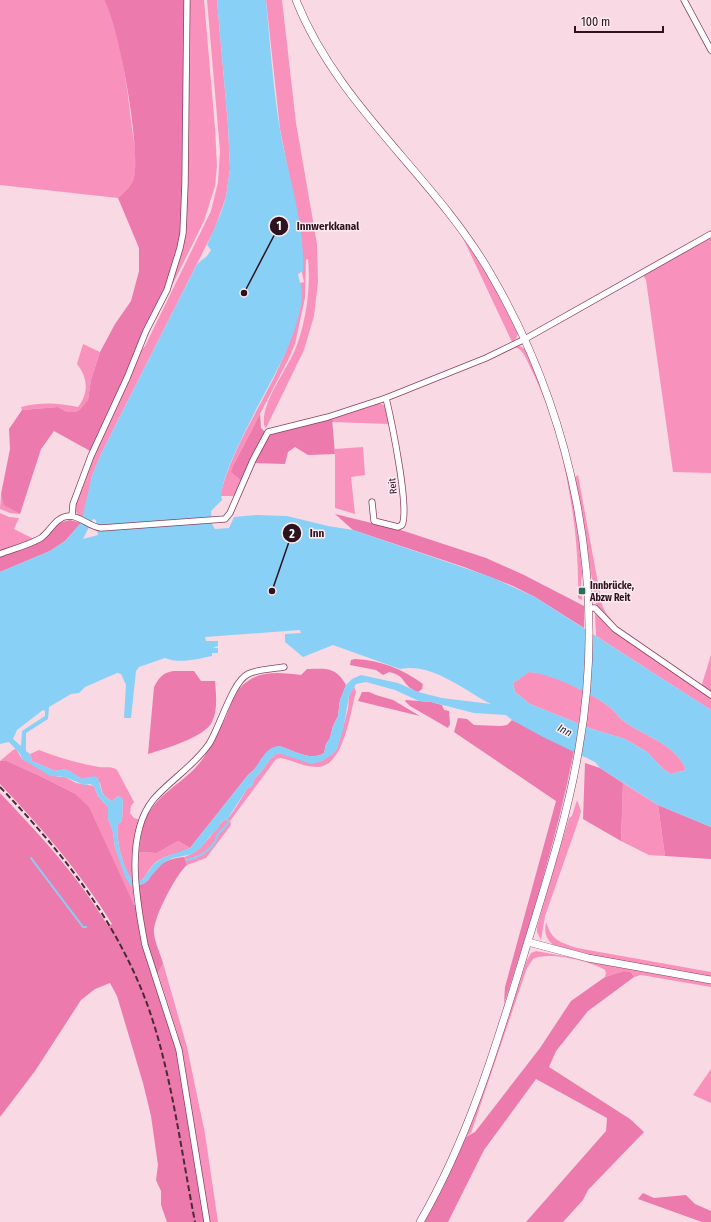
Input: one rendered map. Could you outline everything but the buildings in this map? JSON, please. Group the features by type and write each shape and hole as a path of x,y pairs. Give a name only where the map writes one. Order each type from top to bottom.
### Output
{"street":[{"path":"72,516 73,504 91,456 127,378 146,331 167,290 180,248 183,227 185,184 187,0"},
{"path":"296,0 316,44 331,69 354,101 439,198 488,270 525,339 550,403 567,459 582,528 589,608 589,647 584,715 567,807 508,1006 472,1110 456,1152 420,1222"},
{"path":"684,0 711,50"},
{"path":"0,554 39,539 56,521 64,517 72,516 95,528 224,519 229,516 253,460 268,432 328,417 386,398 486,358 525,339 711,234"},
{"name":"Reit","path":"372,502 374,521 398,527 402,525 404,516 395,435 386,398"},
{"path":"589,608 595,608 615,629 711,695"},
{"path":"207,1222 179,1050 145,945 136,890 138,837 142,820 149,806 172,780 194,762 206,749 224,716 239,681 252,672 284,666"},
{"path":"528,942 588,958 711,980"}],"shaded area":[{"path":"0,0 104,0 106,3 112,18 123,64 136,159 132,183 118,198 0,185"},
{"path":"104,0 186,0 183,229 174,269 92,452 54,431 41,449 20,514 4,505 1,494 10,449 9,429 22,410 58,407 67,412 76,412 80,410 88,400 91,380 100,352 115,324 131,301 139,271 139,248 118,198 130,186 134,177 135,162 132,115 116,34"},
{"path":"188,0 204,0 215,128 217,166 215,186 204,221 141,348"},
{"path":"207,0 217,0 228,125 230,169 226,197 215,228 101,454 92,476 83,519 75,511 75,505 86,480 88,469 139,353 145,346 211,211 218,182 220,151"},
{"path":"266,0 282,0 296,123 317,244 318,282 314,316 304,350 266,428 264,425 264,416 266,407 295,350 305,317 309,281 308,259 306,260 305,298 295,344 234,464 242,481 235,496 220,496 227,472 237,449 282,360 298,313 301,291 300,283 304,282 302,273 303,260 301,236 280,129"},
{"path":"711,237 711,473 673,472 646,280 643,275"},
{"path":"463,238 486,272 518,333 516,339 512,342"},
{"path":"83,344 100,352 91,380 88,400 80,411 67,412 58,407 22,410 21,407 43,404 78,407 82,402 86,386 81,369 77,364"},
{"path":"520,346 525,349 539,380 565,461 574,502 583,570 581,582 582,600 578,598 576,541 567,481 560,451 542,394 525,356 518,348 515,347"},
{"path":"379,403 386,406 390,424 332,422 332,418"},
{"path":"260,414 261,428 265,432 242,481 231,472"},
{"path":"332,418 335,454 308,455 295,447 288,452 285,464 254,463 270,434"},
{"path":"363,447 365,475 351,477 355,514 335,508 335,449"},
{"path":"578,475 602,605 606,613 622,632 599,611 596,604 575,477"},
{"path":"1,494 5,505 20,514 10,513 0,509"},
{"path":"0,513 9,517 19,518 14,529 34,539 0,551"},
{"path":"335,514 404,531 486,558 524,575 584,606 584,628 535,597 513,586 464,567 353,530"},
{"path":"70,520 81,523 65,541 50,551 0,572 0,556 37,542 59,523"},
{"path":"595,614 711,697 711,710 596,636"},
{"path":"711,655 711,693 701,687"},
{"path":"351,660 373,661 391,666 423,684 422,689 418,692 412,689 402,678 389,672 383,675 376,670 350,665"},
{"path":"307,669 330,670 338,674 346,685 340,700 338,716 333,726 330,738 326,744 324,753 308,756 279,746 261,759 258,766 248,775 190,848 178,841 157,853 139,852 143,827 148,814 161,798 191,772 204,757 226,717 236,693 243,685 260,675 274,673 301,675"},
{"path":"173,671 194,671 201,681 215,681 216,702 214,717 208,727 201,733 173,746 148,754 154,687 161,676"},
{"path":"529,672 547,675 558,679 581,689 600,700 625,722 668,747 681,761 686,770 671,774 663,769 647,752 625,739 592,729 530,704 515,692 513,683"},
{"path":"354,686 356,692 348,725 340,749 334,758 326,765 317,767 307,766 280,758 276,759 230,821 231,825 206,858 187,865 184,857 190,855 200,847 222,822 228,818 247,789 252,786 255,778 270,759 278,753 322,761 337,749 348,709 349,696"},
{"path":"362,692 369,692 393,700 420,716 358,701"},
{"path":"405,701 431,702 442,705 444,710 449,711 450,724 448,728 410,706"},
{"path":"458,718 467,719 474,725 501,726 507,725 512,720 574,751 560,815 543,879 504,1004 505,987 556,801 454,732"},
{"path":"16,749 22,759 58,777 65,777 76,783 94,786 98,796 108,807 108,818 113,832 115,848 131,886 133,885 134,905 74,793 7,761 0,761"},
{"path":"39,750 76,762 117,770 134,802 131,806 130,813 134,818 140,820 133,869 133,882 123,862 118,838 117,825 122,821 123,799 118,796 112,801 107,798 103,794 100,783 91,777 82,779 64,769 55,771 32,761 30,754"},
{"path":"0,761 7,761 74,793 89,807 134,905 140,903 139,885 147,881 161,864 168,860 184,857 187,865 171,887 154,927 155,940 163,963 154,981 176,1044 205,1222 167,1222 161,1205 161,1191 156,1180 158,1165 151,1116 143,1083 117,996 110,983 95,989 81,1000 35,1071 0,1117 0,793 58,856 84,890 108,926 112,924 74,868 31,817 0,784"},
{"path":"585,763 600,768 623,783 621,841 583,819"},
{"path":"623,783 658,805 665,856 649,855 621,841"},
{"path":"577,800 581,811 579,819 545,916 541,940 537,932 537,927 569,818 572,816"},
{"path":"658,805 711,827 711,859 665,856"},
{"path":"178,841 190,848 157,861 145,877 138,882 139,852 157,853"},
{"path":"546,922 551,933 557,940 577,948 711,972 711,977 596,956 555,946 546,936"},
{"path":"536,951 711,983 711,987 641,975 634,977 631,972 624,971 605,977 605,970 580,960 548,956 533,959 527,968 471,1133 466,1137 527,960 531,953"},
{"path":"163,963 187,1047 205,1134 218,1222 209,1222 184,1064 178,1035 158,973"},
{"path":"624,971 631,972 634,977 588,1011 556,1051 549,1067 630,1119 644,1132 588,1190 583,1200 563,1222 526,1222 606,1131 607,1118 536,1079 484,1150 448,1222 423,1222 466,1137 475,1132 540,1048 571,1001 605,977"},
{"path":"711,1069 711,1103 693,1095"},
{"path":"643,1193 654,1198 686,1195 695,1204 711,1211 711,1222 702,1222 638,1199"}],"water":[{"path":"217,0 266,0 280,130 299,218 303,253 303,271 298,274 302,291 302,301 289,345 235,453 222,489 222,500 211,511 212,524 215,529 229,528 234,517 256,515 287,516 328,526 353,530 491,577 535,597 711,710 711,827 658,805 600,768 595,762 543,737 512,720 506,715 474,713 431,702 419,701 395,690 366,682 356,684 349,696 343,730 337,749 333,754 322,761 312,764 278,753 270,759 255,778 252,786 247,789 228,818 221,822 218,829 210,836 201,848 193,854 173,858 163,863 144,884 131,886 125,877 115,848 113,832 108,818 108,807 98,796 94,786 90,784 84,785 65,777 50,776 22,759 20,754 9,742 0,744 0,572 50,551 65,541 81,523 92,476 101,454 197,264 207,256 211,250 207,245 221,213 226,197 230,169 228,125","holes":["93,519 96,520 98,535 83,539","300,630 301,633 285,634 285,642 303,657 333,645 400,669 412,668 436,674 448,679 491,704 442,698 418,692 398,683 361,675 352,679 346,685 340,700 338,716 333,726 330,738 326,744 324,753 308,756 279,746 269,750 190,848 162,858 153,865 144,878 138,882 133,882 123,862 118,838 117,825 122,821 123,799 118,796 112,801 108,799 102,792 98,778 94,776 82,779 70,771 64,769 55,771 32,761 30,754 26,751 26,733 48,719 49,707 71,694 79,693 85,687 117,673 121,674 126,685 124,718 131,718 136,671 139,667 165,658 176,661 188,660 212,656 212,653 218,653 218,648 213,648 218,646 218,641 206,641 205,637","529,672 547,676 581,690 607,705 625,722 668,747 681,761 686,770 671,774 663,769 647,752 625,739 592,729 530,704 515,692 513,683","43,710 45,711 45,716 22,731 21,746 13,739 17,730"]}],"waterway":[{"path":"186,860 195,858 210,848 216,840 218,834 228,823 227,817"},
{"path":"31,858 83,927 86,927"}],"railway":[{"path":"0,787 44,836 84,886 102,913 133,970 155,1027 169,1082 195,1222"}],"place":[{"name":"Innwerkkanal","path":"244,293"},
{"name":"Inn","path":"272,591"},
{"name":"Innbrücke, Abzw Reit","path":"582,591"}]}
